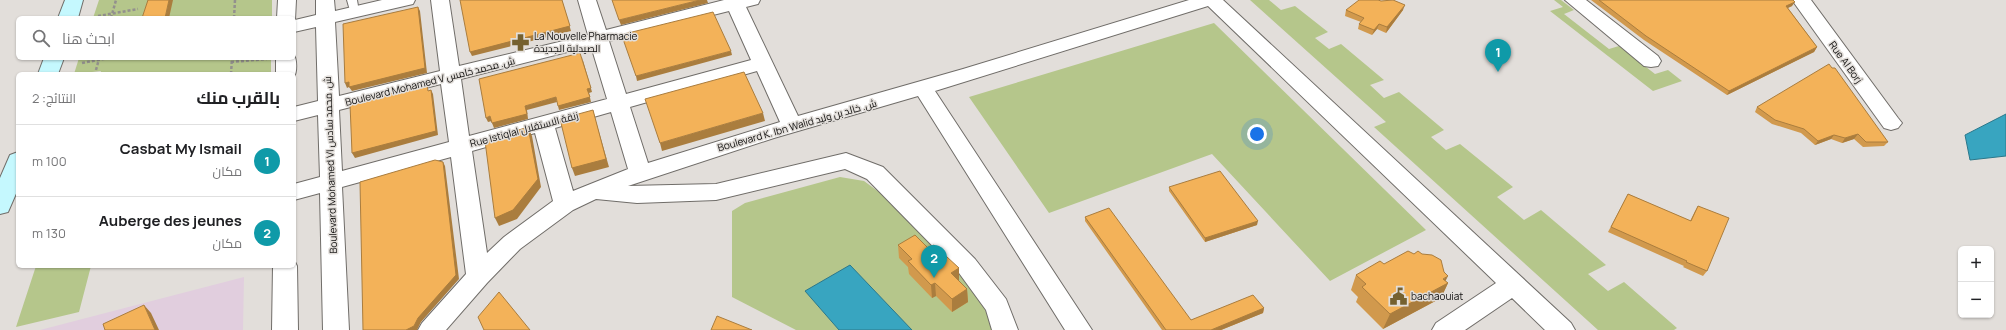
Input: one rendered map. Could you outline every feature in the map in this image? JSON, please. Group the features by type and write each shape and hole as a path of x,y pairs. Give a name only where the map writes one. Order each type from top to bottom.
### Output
{"main road":[{"path":"69,16 74,0"},
{"path":"49,72 53,60"},
{"path":"0,206 16,168"}],"street":[{"path":"287,0 287,16"},
{"path":"296,25 325,9 406,0"},
{"path":"440,0 478,276"},
{"path":"587,0 640,173"},
{"path":"1210,0 1562,330"},
{"name":"Boulevard K. Ibn Walid ش. خالد بن وليد","path":"431,330 478,276 512,243 565,204 592,191 640,173 792,126 1210,0"},
{"path":"1574,0 1651,61"},
{"name":"Rue Al Borj","path":"1801,0 1891,123"},
{"path":"740,1 763,63 792,126"},
{"name":"Boulevard Mohamed V ش. محمد خامس","path":"296,114 451,76 740,1"},
{"name":"Boulevard Mohamed VI ش. محمد سادس","path":"325,9 336,330"},
{"path":"286,60 286,72"},
{"name":"Rue Istiqlal زنقة الاستقلال","path":"296,192 763,63"},
{"path":"922,88 1079,330"},
{"path":"543,124 565,204"},
{"path":"592,191 637,195 716,192 846,161 875,173 967,266 997,306 1006,330"},
{"path":"285,268 285,330"},
{"path":"1445,330 1513,284"}],"path":[{"path":"111,16 116,0"},
{"path":"234,16 235,0"},
{"path":"98,16 138,9"},
{"path":"82,63 95,60"},
{"path":"96,70 99,60"},
{"path":"231,72 231,62 250,60"}],"shaded area":[{"path":"244,277 243,330 40,330"}],"green space":[{"path":"99,0 272,0 272,16 94,16"},
{"path":"1250,0 1269,0 1281,10 1295,6 1328,32 1315,38 1329,49 1341,44 1384,80 1370,85 1384,98 1399,92 1444,130 1431,137 1446,150 1460,144 1513,187 1497,197 1524,220 1541,210 1606,265 1588,274 1608,291 1624,282 1677,328 1674,330 1598,330 1374,127 1386,122"},
{"path":"1554,0 1561,0 1574,10 1564,14 1609,49 1619,46 1655,74 1668,70 1682,81 1653,91 1550,11 1563,7"},
{"path":"1214,23 1426,230 1330,281 1212,154 1049,213 969,97"},
{"path":"78,60 271,60 271,72 75,72"},
{"path":"840,177 864,181 883,195 939,247 981,299 993,330 796,330 732,297 732,211 745,203"},
{"path":"35,268 90,268 79,312 16,327"}],"water":[{"path":"2006,114 2006,156 1970,160 1965,135"},
{"path":"850,265 912,330 839,330 805,291"}],"building":[{"path":"148,0 169,0 165,16 143,16"},
{"path":"460,0 562,0 570,26 470,52"},
{"path":"612,0 700,0 619,20"},
{"path":"1359,0 1393,0 1405,5 1387,27 1379,24 1374,30 1359,24 1364,18 1346,10"},
{"path":"1599,0 1793,0 1795,2 1786,6 1817,47 1729,91 1646,36"},
{"path":"418,7 425,68 349,87 349,82 345,83 343,24"},
{"path":"713,12 731,51 636,76 623,39 625,38 624,34"},
{"path":"580,53 591,88 587,89 590,97 558,106 556,97 525,106 527,114 492,123 490,116 486,118 479,79"},
{"path":"1829,64 1832,68 1835,68 1888,142 1866,142 1858,134 1845,138 1834,135 1818,141 1804,129 1775,120 1757,107"},
{"path":"744,72 763,113 660,143 645,99"},
{"path":"427,84 428,91 431,90 436,131 352,153 350,104"},
{"path":"593,110 606,159 572,168 560,119"},
{"path":"528,127 538,179 513,210 495,218 485,141"},
{"path":"435,160 443,162 456,275 418,318 414,326 406,330 363,330 360,182"},
{"path":"1220,171 1258,221 1205,238 1169,187"},
{"path":"1628,194 1691,221 1698,206 1729,218 1707,271 1611,227"},
{"path":"1109,208 1191,320 1253,295 1264,308 1211,330 1166,330 1085,217"},
{"path":"915,235 928,248 934,245 959,268 951,273 967,289 952,299 935,283 931,285 908,261 912,259 898,245"},
{"name":"bachaouiat","path":"1408,251 1414,254 1418,251 1422,254 1432,255 1441,260 1444,272 1448,276 1443,279 1448,283 1390,314 1362,287 1366,284 1356,275 1380,261 1384,264"},
{"path":"499,292 530,330 484,330 478,317"},
{"path":"144,305 155,330 105,330 103,324"},
{"path":"717,316 752,330 711,330"}],"place":[{"name":"La Nouvelle Pharmacie الصيدلية الجديدة","path":"521,42"},
{"name":"Casbat My Ismail","path":"1498,72"},
{"name":"Auberge des jeunes","path":"934,278"},
{"name":"bachaouiat","path":"1398,296"}]}
